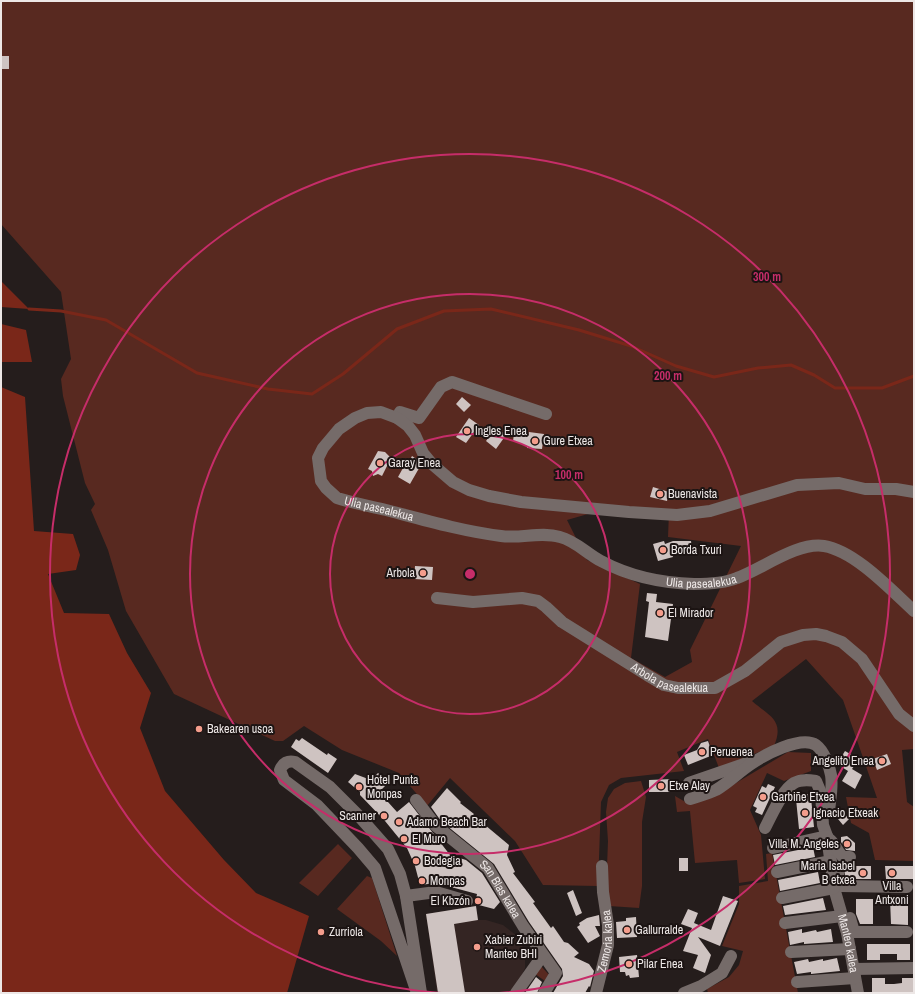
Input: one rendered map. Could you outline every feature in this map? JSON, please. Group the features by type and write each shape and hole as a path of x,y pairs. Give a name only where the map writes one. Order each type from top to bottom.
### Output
{"street":[{"path":"398,418 400,412 418,418 441,387 452,382 546,414"},
{"name":"Ulia pasealekua","path":"914,492 896,489 865,489 839,483 797,485 710,511 677,515 522,502 482,494 469,490 453,482 432,464 423,453 415,435 408,426 398,418 381,412 367,413 355,418 339,429 323,448 318,458 321,481 337,498 463,530 503,536 549,534 562,537 577,545 600,561 632,574 660,582 695,584 713,583 735,579 804,547 823,546 846,554 862,565 914,611"},
{"name":"Arbola pasealekua","path":"437,598 473,602 522,598 538,602 546,607 562,622 647,675 664,684 678,688 715,688 745,671 780,642 803,635 816,634 826,636 842,642 862,659 900,714 914,726"},
{"name":"Manteo kalea","path":"690,799 716,790 752,763 791,744 808,743 816,745 828,764 831,776 827,836"},
{"path":"417,993 415,980 406,896 400,874 387,847 330,787 295,762 286,762 280,770 284,780 317,805 369,860 376,873 415,980 421,993"},
{"path":"689,784 744,763 752,763"},
{"name":"Manteo kalea","path":"765,828 786,790 795,782 807,779 816,781 821,793 824,825 835,892 850,949 858,993"},
{"name":"San Blas kalea","path":"416,800 436,826 488,868 523,926 556,973 544,993"},
{"path":"773,848 827,836 835,844 838,852 843,857 850,857"},
{"path":"777,872 830,859 836,863 840,886 907,886"},
{"path":"376,873 384,864 389,862 396,864"},
{"name":"Zemoria kalea","path":"596,993 608,945 608,925 603,892 602,866"},
{"path":"406,896 436,892 467,901"},
{"path":"782,898 835,892"},
{"name":"Manteo kalea","path":"835,892 844,896 854,932 907,932"},
{"path":"785,923 842,916"},
{"path":"791,952 850,949"},
{"path":"516,993 543,955"},
{"path":"684,993 701,986 722,973 730,956"},
{"path":"797,982 855,973 914,968"}],"shaded area":[{"path":"1,1 914,1 914,749 902,750 907,802 914,807 914,861 875,860 869,833 851,823 846,797 877,798 843,700 806,659 752,701 774,719 778,730 774,746 719,768 708,739 677,752 684,771 621,778 609,785 601,802 598,886 543,885 515,841 450,778 427,806 399,773 342,750 304,726 283,741 275,741 174,694 126,611 108,550 91,510 95,504 85,483 63,396 61,379 71,359 61,292 1,224","holes":["595,512 669,512 668,537 741,546 690,650 692,662 665,677 631,658 640,584 587,560 567,520"]},
{"path":"1,281 29,309 1,307"},
{"path":"1,324 26,330 32,362 1,362"},
{"path":"1,387 25,397 34,531 73,534 80,555 76,570 48,574 64,613 109,614 127,653 151,693 140,728 165,791 224,860 256,893 309,916 287,993 1,993"},
{"path":"788,752 811,753 811,771 784,781 767,773 750,810 761,835 765,879 739,883 737,860 695,863 690,811 677,812 675,796 689,804 731,786"},
{"path":"641,781 646,797 642,822 642,886 639,908 609,906 606,812 608,798 614,789 625,783"},
{"path":"338,844 352,858 318,896 299,883"},
{"path":"772,853 798,993 708,993 707,989 729,977 739,965 743,951 722,946 739,904 739,886 768,881 766,854"},
{"path":"367,876 372,878 397,956 381,941 337,909"},
{"name":"Xabier Zubiri Manteo BHI","path":"476,906 478,920 486,920 503,925 517,936 525,951 525,968 516,988 507,993 437,993 426,914"},
{"path":"541,966 551,977 548,983 535,974"}],"building":[{"path":"1,56 9,56 9,69 1,69"},
{"path":"462,397 471,405 464,412 456,404"},
{"name":"Ingles Enea","path":"469,418 479,425 466,443 456,437"},
{"name":"Ingles Enea","path":"496,427 506,435 496,449 486,441"},
{"name":"Gure Etxea","path":"529,432 544,434 542,449 527,448 527,446 513,441 514,434 528,436"},
{"name":"Garay Enea","path":"378,451 385,452 391,458 382,476 378,474 373,476 372,471 368,469"},
{"path":"412,456 422,463 410,484 398,477 408,459 410,460"},
{"name":"Buenavista","path":"653,487 669,492 667,501 650,497"},
{"path":"664,541 665,544 673,541 691,541 692,550 672,552 673,557 658,561 653,544"},
{"name":"Arbola","path":"415,566 433,567 432,580 414,579"},
{"name":"El Mirador","path":"647,593 657,594 656,602 673,604 668,641 645,637 649,602 646,601"},
{"path":"302,738 327,755 328,753 337,759 328,773 291,747 296,739 299,741"},
{"name":"Peruenea","path":"708,741 713,755 688,765 684,755 697,750 701,743"},
{"path":"845,751 859,759 852,769 862,775 855,789 842,781 848,771 837,764"},
{"name":"Angelito Enea","path":"887,754 891,764 877,770 873,759"},
{"path":"378,773 389,782 379,792 397,812 409,802 450,855 466,860 482,873 500,902 494,909 475,904 477,894 436,883 420,885 415,866 407,848 385,821 360,795 360,792 348,782 355,774 371,780"},
{"name":"Etxe Alay","path":"673,779 673,792 649,792 649,780"},
{"name":"Garbiñe Etxea","path":"768,784 775,787 762,815 755,812 757,808 753,806 762,786 766,788"},
{"path":"447,788 461,802 460,803 474,814 473,815 509,845 507,855 515,872 513,873 535,902 533,903 551,928 553,926 564,942 568,943 579,953 574,957 589,964 594,971 590,987 589,986 585,993 553,993 563,976 562,969 529,922 494,864 441,821 431,807"},
{"name":"Ignacio Etxeak","path":"797,794 808,794 809,798 811,798 814,827 799,829 796,799"},
{"path":"844,813 849,819 843,825 838,819"},
{"name":"Villa M. Angeles","path":"847,836 855,843 855,851 846,850 841,842 841,837"},
{"path":"813,847 815,857 775,865 773,855"},
{"path":"679,858 688,858 688,871 679,871"},
{"path":"843,866 871,866 871,879 846,879"},
{"path":"885,866 913,866 913,879 886,879"},
{"path":"818,872 820,883 780,891 778,880"},
{"path":"573,890 582,913 576,916 567,893"},
{"path":"723,896 738,901 720,946 698,937 711,955 705,973 693,968 698,955 683,951 692,928 681,924 688,909 698,913 694,923 711,930"},
{"path":"823,898 826,910 785,915 783,906"},
{"path":"856,899 873,899 873,924 860,924 856,914"},
{"path":"890,899 908,899 908,925 891,924"},
{"path":"476,906 478,920 454,924 465,993 438,993 426,914"},
{"path":"599,915 600,926 595,926 600,936 588,943 577,927 580,925 579,923 587,918"},
{"name":"Gallurralde","path":"636,917 637,937 617,938 616,922 626,921 626,918"},
{"path":"802,929 802,933 831,929 833,942 804,944 804,942 790,945 788,932"},
{"path":"867,944 910,944 910,960 897,960 897,954 880,954 880,960 867,960"},
{"name":"Pilar Enea","path":"637,955 639,977 630,978 629,975 626,976 625,972 620,972 619,957"},
{"path":"837,958 840,971 811,974 811,972 797,974 794,962 808,959 809,962 823,959 823,961"},
{"path":"536,977 542,982 537,993 525,993"},
{"path":"872,978 885,978 885,984 894,984 902,983 902,978 914,978 914,993 872,993"}],"waterway":[{"path":"29,309 61,311 106,320 197,373 268,389 312,394 343,374 397,329 444,311 491,309 579,330 631,346 676,366 714,377 758,368 791,365 814,375 835,388 882,388 914,376"}],"place":[{"name":"Ingles Enea","path":"467,431"},
{"name":"Gure Etxea","path":"535,441"},
{"name":"Garay Enea","path":"380,463"},
{"name":"Buenavista","path":"660,494"},
{"name":"Borda Txuri","path":"663,550"},
{"name":"Arbola","path":"423,573"},
{"name":"El Mirador","path":"660,613"},
{"name":"Bakearen usoa","path":"199,729"},
{"name":"Peruenea","path":"702,752"},
{"name":"Angelito Enea","path":"882,761"},
{"name":"Etxe Alay","path":"661,786"},
{"name":"Hotel Punta Monpas","path":"359,787"},
{"name":"Garbiñe Etxea","path":"763,797"},
{"name":"Ignacio Etxeak","path":"805,813"},
{"name":"Scanner","path":"384,816"},
{"name":"Adamo Beach Bar","path":"399,822"},
{"name":"El Muro","path":"404,839"},
{"name":"Villa M. Angeles","path":"847,844"},
{"name":"Bodegia","path":"416,861"},
{"name":"Maria Isabel B etxea","path":"863,873"},
{"name":"Villa Antxoni","path":"892,873"},
{"name":"Monpas","path":"422,881"},
{"name":"El Kbzón","path":"478,901"},
{"name":"Gallurralde","path":"627,930"},
{"name":"Zurriola","path":"321,932"},
{"name":"Xabier Zubiri Manteo BHI","path":"477,947"},
{"name":"Pilar Enea","path":"629,964"}]}
